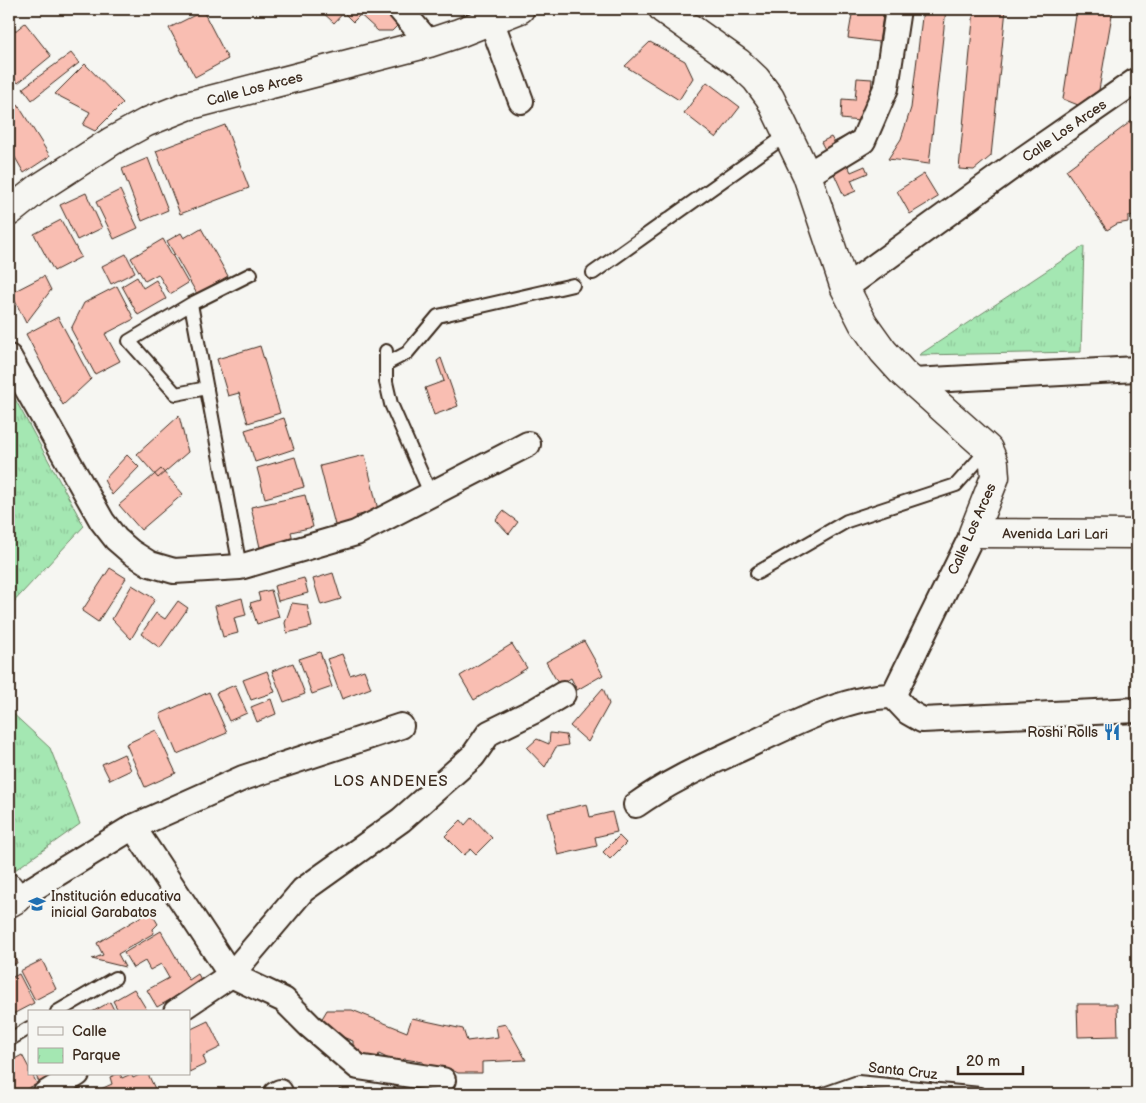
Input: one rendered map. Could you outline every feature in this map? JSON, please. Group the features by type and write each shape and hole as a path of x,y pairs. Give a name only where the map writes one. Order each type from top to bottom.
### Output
{"street":[{"path":"400,9 429,43"},
{"name":"Calle Los Arces","path":"9,212 39,188 112,141 155,119 187,106 429,43 520,9"},
{"path":"663,9 739,63 756,79 770,98 807,175 845,288 863,323 883,351 988,449"},
{"path":"807,175 864,140 886,88 898,9"},
{"path":"491,20 521,101"},
{"name":"Calle Los Arces","path":"845,288 1023,159 1137,80"},
{"path":"9,357 102,521 116,539 131,552 150,564 174,571 240,567 356,533 528,444"},
{"path":"913,381 1137,368"},
{"name":"Calle Los Arces","path":"893,696 973,533 995,477 994,463 988,449"},
{"name":"Avenida Lari Lari","path":"973,533 1137,534"},
{"path":"179,1010 231,975 303,890 401,820 473,756 489,733 536,710 563,694"},
{"path":"636,805 658,789 681,777 785,728 850,702 878,696 893,696 908,712 922,720 1137,710"},
{"path":"11,897 132,827 243,778 400,726"},
{"path":"132,827 231,975 284,1000 310,1026 358,1067 443,1080"},
{"path":"45,1094 73,1076"}],"lane":[{"path":"593,273 788,134"},
{"path":"207,388 176,394 129,341 191,304 251,274"},
{"path":"432,495 391,404 386,382 386,358 407,353 438,316 573,285"},
{"path":"191,304 240,567"},
{"path":"757,573 847,521 956,485 988,449"},
{"path":"60,1010 115,978"},
{"path":"9,1040 28,1029"},
{"name":"Santa Cruz","path":"824,1094 858,1082 980,1094"}],"green space":[{"path":"1084,246 1081,352 919,355"},
{"path":"9,388 84,526 9,607 9,456 11,454 9,449"},
{"path":"9,710 50,748 80,824 15,870 9,860"}],"building":[{"path":"319,9 347,9 334,23"},
{"path":"351,9 361,9 364,11 353,22 345,14"},
{"path":"358,9 391,9 403,20 392,31 378,31 356,11"},
{"path":"853,9 884,9 879,42 848,38"},
{"path":"923,9 946,9 929,164 888,159 901,139 911,108"},
{"path":"974,9 1006,9 991,156 974,170 959,169"},
{"path":"1077,9 1113,9 1099,90 1078,105 1063,99"},
{"path":"203,11 228,59 195,77 169,28"},
{"path":"25,23 51,56 18,83 9,72 9,36"},
{"path":"650,42 685,61 693,78 679,100 625,66"},
{"path":"71,53 79,63 32,100 23,88"},
{"path":"85,64 123,103 95,131 83,125 90,112 55,94"},
{"path":"857,78 872,79 869,122 841,119 842,99 855,100"},
{"path":"707,82 740,107 716,138 684,113"},
{"path":"18,105 50,156 24,173 9,147 9,110"},
{"path":"1137,117 1137,215 1128,216 1128,222 1117,224 1107,230 1066,170"},
{"path":"225,125 249,188 180,214 156,151"},
{"path":"846,136 847,142 829,157 821,142 831,137 834,142"},
{"path":"148,158 168,210 142,221 122,169"},
{"path":"845,160 851,172 865,166 868,173 851,180 856,191 844,196 831,167"},
{"path":"924,174 938,197 910,214 897,191"},
{"path":"120,190 138,228 114,239 96,202"},
{"path":"86,193 102,228 77,240 60,205"},
{"path":"61,220 81,257 54,271 34,234"},
{"path":"201,228 228,276 197,294 167,241 181,233 184,238"},
{"path":"163,239 188,283 170,294 158,274 145,281 131,258"},
{"path":"126,254 135,272 111,284 102,266"},
{"path":"44,276 51,290 26,323 11,293"},
{"path":"137,277 143,288 156,280 166,299 138,315 122,286"},
{"path":"117,286 134,319 105,334 120,361 95,374 71,329 84,303"},
{"path":"58,317 91,379 63,405 26,334"},
{"path":"260,346 280,413 248,423 239,393 228,396 217,359"},
{"path":"441,358 458,406 434,415 425,388 444,381 437,361"},
{"path":"179,416 188,452 158,478 137,454"},
{"path":"284,418 294,449 255,462 245,430"},
{"path":"127,455 139,467 112,495 104,480"},
{"path":"365,455 378,510 356,516 361,523 336,529 320,466"},
{"path":"295,457 304,487 265,498 257,468"},
{"path":"161,469 183,494 141,530 119,505"},
{"path":"305,495 313,527 291,532 294,544 261,552 251,507"},
{"path":"503,511 518,522 509,534 496,520"},
{"path":"110,568 126,578 98,622 82,611"},
{"path":"333,573 341,599 321,605 313,579"},
{"path":"304,578 308,593 278,601 274,586"},
{"path":"132,585 155,599 131,639 112,619"},
{"path":"271,590 279,617 257,624 250,603 260,600 258,593"},
{"path":"242,598 246,615 234,618 238,633 223,637 215,606"},
{"path":"178,601 188,608 160,648 141,634 156,613 165,619"},
{"path":"292,603 307,605 312,627 287,633 285,623"},
{"path":"584,641 603,675 577,690 571,678 559,685 546,662"},
{"path":"512,644 527,668 474,700 460,676"},
{"path":"320,652 332,687 312,694 299,659"},
{"path":"342,654 350,675 364,670 371,688 342,699 327,659"},
{"path":"293,663 305,694 284,702 272,671"},
{"path":"267,671 275,692 251,700 243,680"},
{"path":"235,685 247,713 229,721 216,693"},
{"path":"603,688 609,704 588,742 570,726"},
{"path":"209,692 227,733 177,754 160,714"},
{"path":"271,699 276,714 257,722 251,707"},
{"path":"156,730 176,773 145,787 126,744"},
{"path":"550,733 566,735 568,745 556,747 545,767 527,748 537,739 549,744"},
{"path":"124,754 131,770 110,780 102,764"},
{"path":"587,804 590,817 612,812 617,832 595,837 597,846 558,855 548,813"},
{"path":"472,817 492,838 476,854 471,849 464,855 445,836 461,820 465,825"},
{"path":"619,836 626,843 610,859 603,852"},
{"path":"150,911 158,924 153,929 154,933 118,954 125,967 92,959 103,955 97,943"},
{"path":"161,931 189,980 198,974 205,987 182,1000 179,995 157,1007 147,990 169,978 161,964 150,970 145,961 133,968 124,953"},
{"path":"13,951 17,963 9,966 9,953"},
{"path":"42,960 56,989 35,1000 20,971"},
{"path":"19,974 34,1003 13,1014 9,1007 9,979"},
{"path":"134,989 147,1010 118,1010 113,1001"},
{"path":"110,1002 114,1010 96,1010"},
{"path":"1077,1004 1117,1004 1118,1036 1078,1037"},
{"path":"327,1010 352,1010 407,1032 412,1018 463,1029 467,1041 498,1037 496,1026 506,1024 526,1060 482,1062 482,1073 458,1073 450,1069 423,1066 423,1062 404,1059 399,1064 379,1054 376,1064 353,1050 353,1041 317,1027"},
{"path":"208,1021 221,1047 203,1056 206,1064 190,1072 190,1030"},
{"path":"22,1055 28,1066 28,1076 33,1076 37,1084 16,1094 9,1080 9,1062"},
{"path":"36,1076 50,1076 39,1082"},
{"path":"121,1076 122,1078 132,1076 133,1078 149,1076 156,1091 149,1094 104,1094 101,1089 112,1084 110,1077"},
{"path":"339,1089 359,1094 341,1094"}],"place":[{"name":"Roshi Rolls","path":"1112,732"},
{"name":"Institución educativa inicial Garabatos","path":"37,904"}],"district":[{"name":"LOS ANDENES","path":"391,781"}]}
